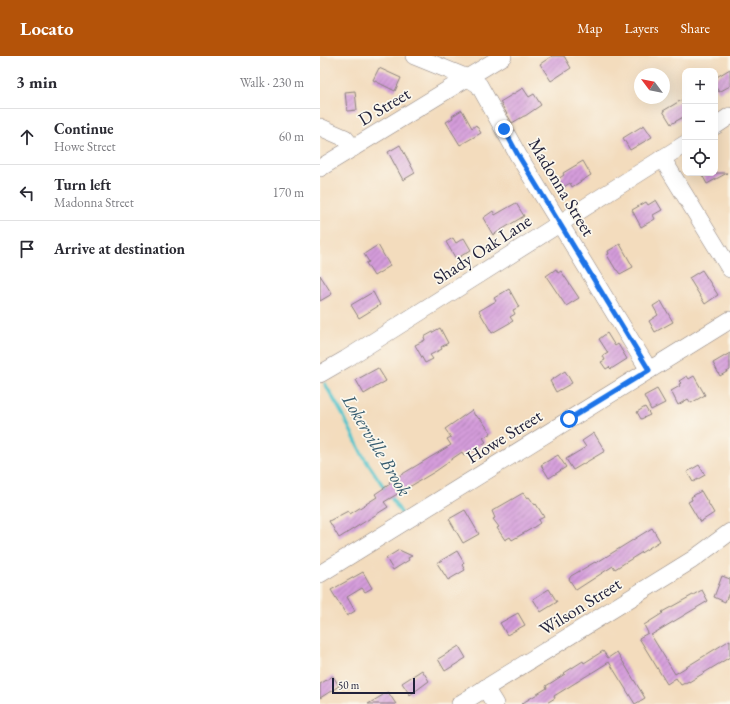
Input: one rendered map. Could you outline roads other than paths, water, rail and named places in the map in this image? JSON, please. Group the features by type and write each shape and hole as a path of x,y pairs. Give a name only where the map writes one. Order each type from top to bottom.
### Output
{"street":[{"name":"Madonna Street","path":"414,56 468,78 479,86 518,155 649,370"},
{"name":"D Street","path":"320,168 503,56"},
{"path":"718,124 730,116"},
{"path":"320,127 345,138 353,148"},
{"name":"Shady Oak Lane","path":"320,374 413,317 682,146"},
{"path":"662,158 730,270"},
{"name":"Howe Street","path":"320,574 730,320"},
{"name":"Wilson Street","path":"460,704 692,560 727,540"},
{"path":"485,688 495,704"}],"waterway":[{"name":"Lokerville Brook","path":"325,384 343,415 363,456 404,517"}]}
